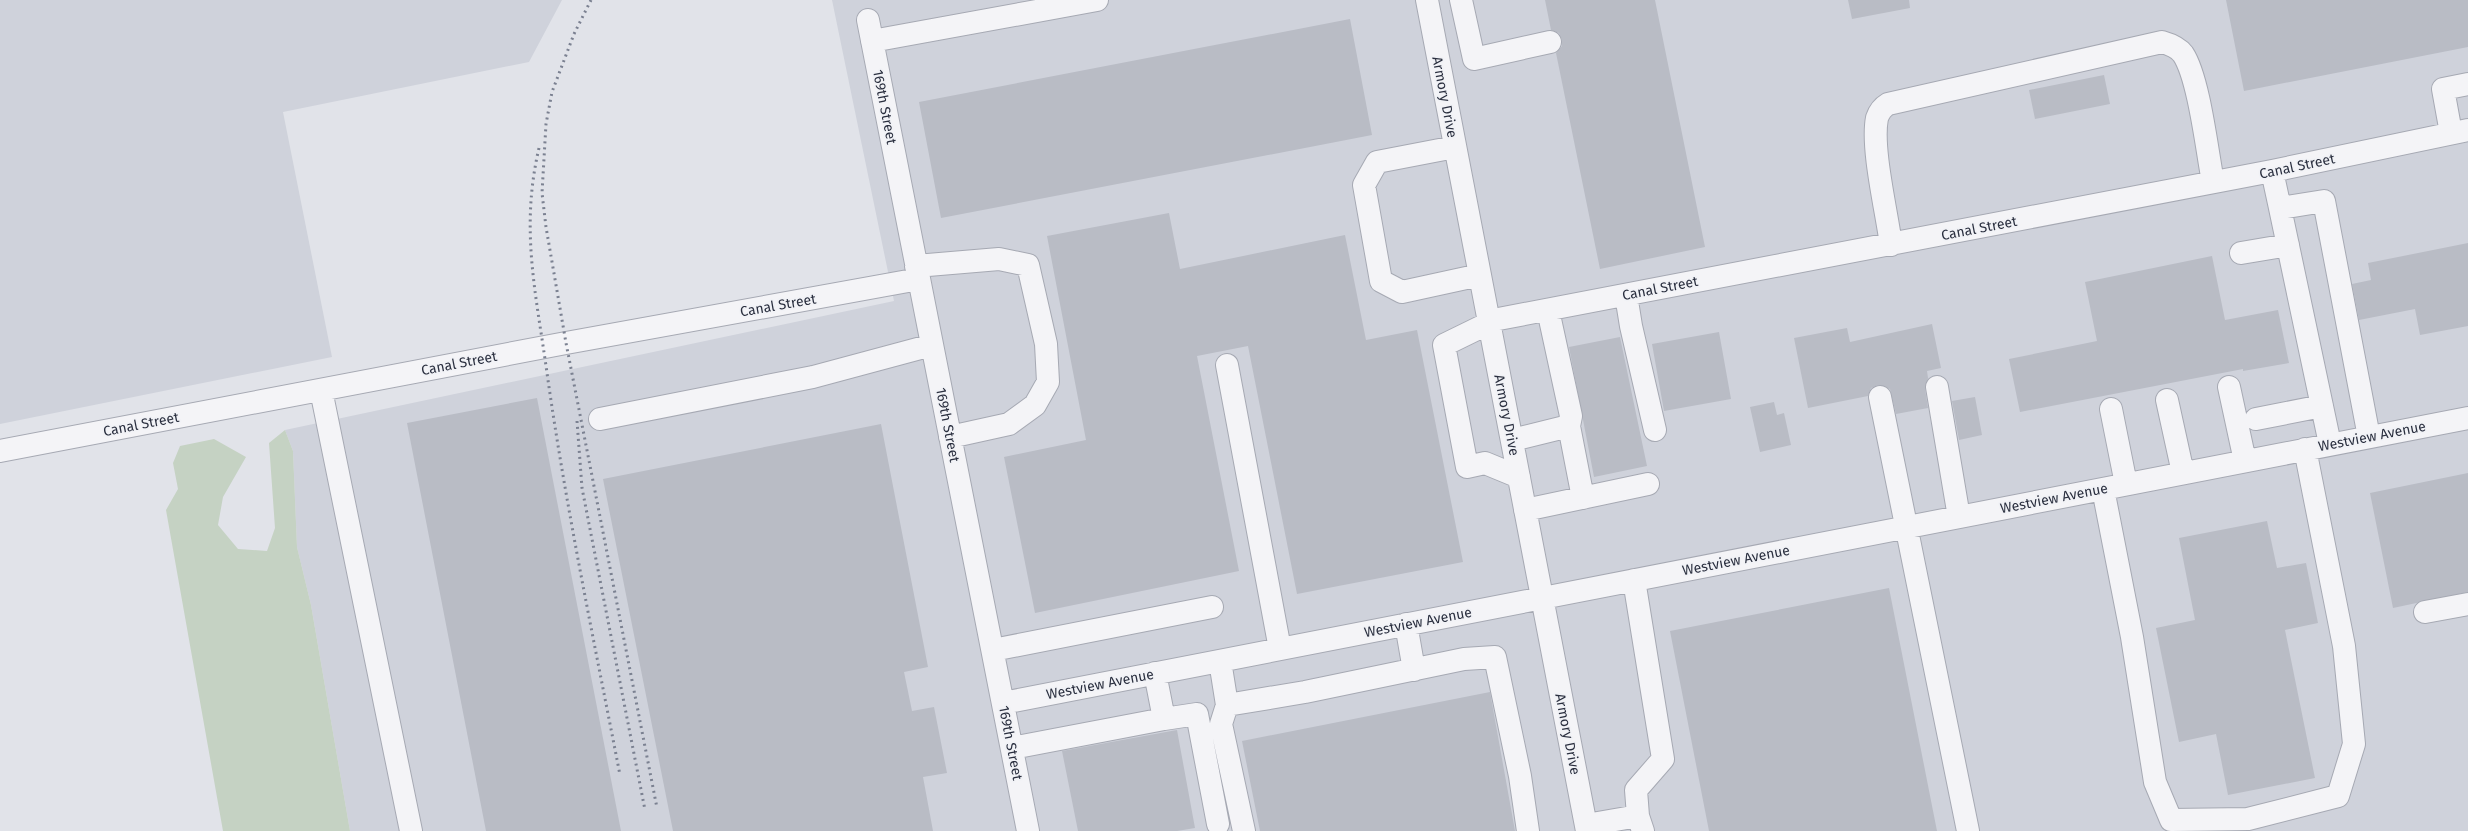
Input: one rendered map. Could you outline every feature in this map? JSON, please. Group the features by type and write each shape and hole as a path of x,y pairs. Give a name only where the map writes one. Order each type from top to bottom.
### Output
{"street":[{"name":"169th Street","path":"1028,831 870,30 1097,0"},
{"name":"Armory Drive","path":"1427,0 1586,828"},
{"path":"1461,0 1474,59 1550,42"},
{"path":"1892,245 1877,151 1877,119 1884,107 1888,104 2162,42 2174,46 2184,54 2195,89 2213,182"},
{"path":"1437,55 1471,49"},
{"path":"2460,132 2443,89 2468,84"},
{"name":"Canal Street","path":"1519,477 1485,463 1467,467 1444,345 1489,322 2272,171 2460,132"},
{"path":"1455,147 1376,162 1364,185 1381,281 1402,292 1480,275"},
{"path":"2272,171 2330,444"},
{"path":"2280,208 2324,201 2369,437"},
{"path":"2241,253 2288,245"},
{"name":"Canal Street","path":"0,451 321,390 917,273 999,259 1028,265 1046,344 1048,382 1035,405 1009,424 950,436"},
{"path":"1626,295 1630,326 1655,430"},
{"path":"1548,310 1571,416 1569,426 1583,498"},
{"path":"600,419 813,377 932,345"},
{"path":"1227,365 1280,649"},
{"path":"1936,387 1959,517"},
{"path":"2229,387 2245,461"},
{"path":"321,390 411,831"},
{"path":"1880,397 1968,831"},
{"path":"2167,400 2183,473"},
{"path":"2256,419 2322,406"},
{"path":"2111,409 2126,484"},
{"name":"Westview Avenue","path":"1003,703 2468,418"},
{"path":"1512,440 1569,426"},
{"path":"2103,489 2131,629 2155,782 2171,820 2248,818 2338,796 2354,744 2344,646 2305,449"},
{"path":"1525,510 1648,484"},
{"path":"1586,828 1640,823 1636,790 1663,759 1634,580"},
{"path":"2425,612 2468,604"},
{"path":"993,650 1212,607"},
{"path":"1406,624 1414,670"},
{"path":"1227,706 1464,659 1496,657 1520,776 1528,831"},
{"path":"1220,661 1227,706 1221,724 1244,831"},
{"path":"1155,673 1164,720"},
{"path":"1012,748 1197,714 1218,824"}],"shaded area":[{"path":"0,0 562,0 529,62 283,112 332,357 0,424"},
{"path":"832,0 2468,0 2468,831 350,831 311,605 297,547 293,451 285,430 894,301"}],"green space":[{"path":"285,430 293,451 297,547 311,605 350,831 223,831 166,510 178,489 173,463 180,446 214,439 246,457 223,497 218,525 238,549 267,551 275,528 269,443"}],"building":[{"path":"1545,0 1655,0 1705,247 1600,269 1556,53 1562,46 1562,40 1559,33 1551,30"},
{"path":"1848,0 1909,0 1910,8 1852,19"},
{"path":"2226,0 2468,0 2468,47 2244,91"},
{"path":"1350,19 1372,135 941,218 919,102"},
{"path":"2104,75 2110,104 2035,119 2029,90"},
{"path":"1169,213 1180,269 1345,235 1366,340 1417,330 1463,562 1297,594 1248,346 1197,356 1239,571 1035,613 1004,457 1086,440 1047,236"},
{"path":"2468,243 2468,326 2420,335 2415,309 2359,320 2352,284 2371,280 2368,263"},
{"path":"2212,256 2225,320 2278,310 2289,363 2243,371 2243,369 2020,412 2009,359 2097,341 2085,282"},
{"path":"1932,324 1941,368 1927,371 1928,378 1925,389 1928,408 1896,414 1890,389 1878,385 1871,388 1868,396 1808,408 1794,338 1847,328 1850,342"},
{"path":"1719,332 1731,399 1664,411 1652,344"},
{"path":"1620,337 1647,466 1594,477 1569,347"},
{"path":"1975,397 1982,435 1959,440 1952,401"},
{"path":"537,398 621,831 486,831 407,423"},
{"path":"1774,402 1777,415 1784,413 1791,445 1760,452 1750,407"},
{"path":"881,424 928,667 904,672 912,711 934,707 947,773 923,777 933,831 673,831 603,479"},
{"path":"2468,473 2468,592 2393,608 2370,493"},
{"path":"2267,521 2277,568 2306,563 2318,623 2285,630 2315,778 2228,795 2216,734 2179,742 2156,628 2195,620 2179,538"},
{"path":"1889,588 1937,831 1709,831 1670,631"},
{"path":"1490,692 1515,831 1260,831 1242,741"},
{"path":"1177,730 1195,828 1177,831 1078,831 1062,751"}],"railway":[{"path":"591,0 574,34 552,92 546,124 542,193 546,227 566,343 657,808"},
{"path":"539,148 533,178 530,234 535,288 563,474 620,775"},
{"path":"577,421 582,488 645,810"}]}
